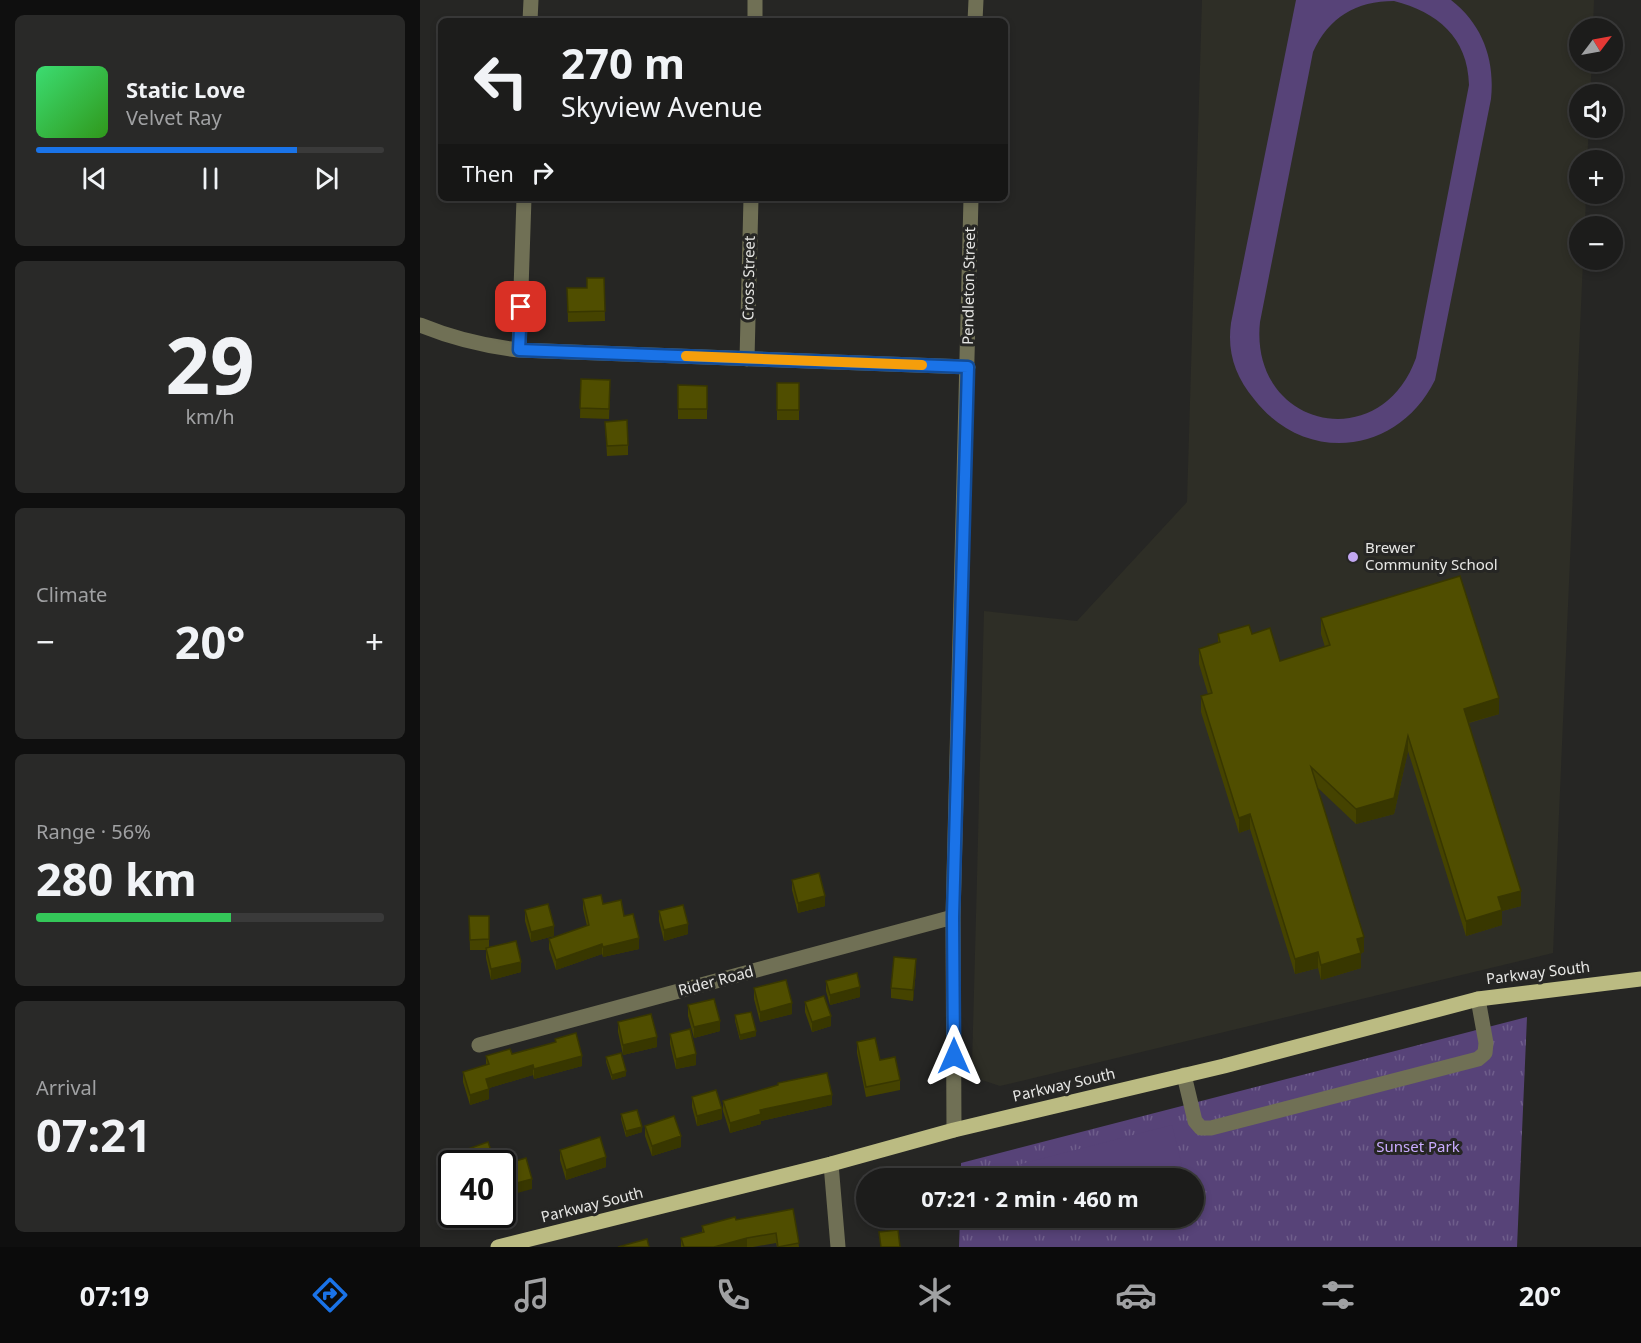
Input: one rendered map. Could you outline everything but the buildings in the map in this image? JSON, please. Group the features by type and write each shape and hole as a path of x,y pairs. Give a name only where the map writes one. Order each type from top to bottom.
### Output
{"main road":[{"name":"Parkway South","path":"498,1247 831,1164 954,1130 1184,1076 1478,999 1641,979"}],"street":[{"path":"530,18 531,0"},
{"path":"755,0 755,18"},
{"path":"975,18 976,0"},
{"path":"519,350 524,201"},
{"name":"Cross Street","path":"747,359 751,201"},
{"name":"Pendleton Street","path":"954,1130 953,917 971,201"},
{"path":"420,325 451,338 519,350 968,367"},
{"name":"Rider Road","path":"480,1045 953,917"},
{"path":"1184,1076 1195,1121 1201,1128 1211,1128 1478,1059 1485,1053 1486,1043 1478,999"},
{"path":"831,1164 838,1247"}],"shaded area":[{"name":"Brewer Community School","path":"1202,0 1594,0 1593,18 1569,18 1569,72 1591,72 1591,84 1569,84 1569,138 1588,138 1588,150 1569,150 1569,204 1586,204 1585,216 1569,216 1569,270 1583,270 1553,953 1000,1086 982,1080 972,1066 984,611 1077,621 1187,502"}],"green space":[{"path":"1296,0 1451,0 1471,21 1484,44 1491,71 1491,99 1435,380 1419,405 1398,424 1375,436 1350,442 1324,442 1299,434 1275,420 1254,399 1242,382 1234,363 1230,344 1231,323","holes":["1394,1 1410,6 1436,20 1456,40 1463,53 1469,85 1416,358 1399,389 1375,409 1348,418 1320,417 1295,406 1275,386 1262,358 1260,322 1313,52 1327,29 1345,13 1380,2"]},
{"name":"Sunset Park","path":"1527,1017 1517,1247 959,1247 960,1228 1204,1228 1204,1168 961,1168 961,1163"},
{"path":"1172,1125 1183,1168 1022,1168 1021,1164"}],"slow traffic":[{"path":"686,356 922,365"}],"place":[{"name":"Brewer Community School","path":"1353,557"}],"route":[{"path":"521,307 519,350 968,367 953,917 954,1056"}]}
